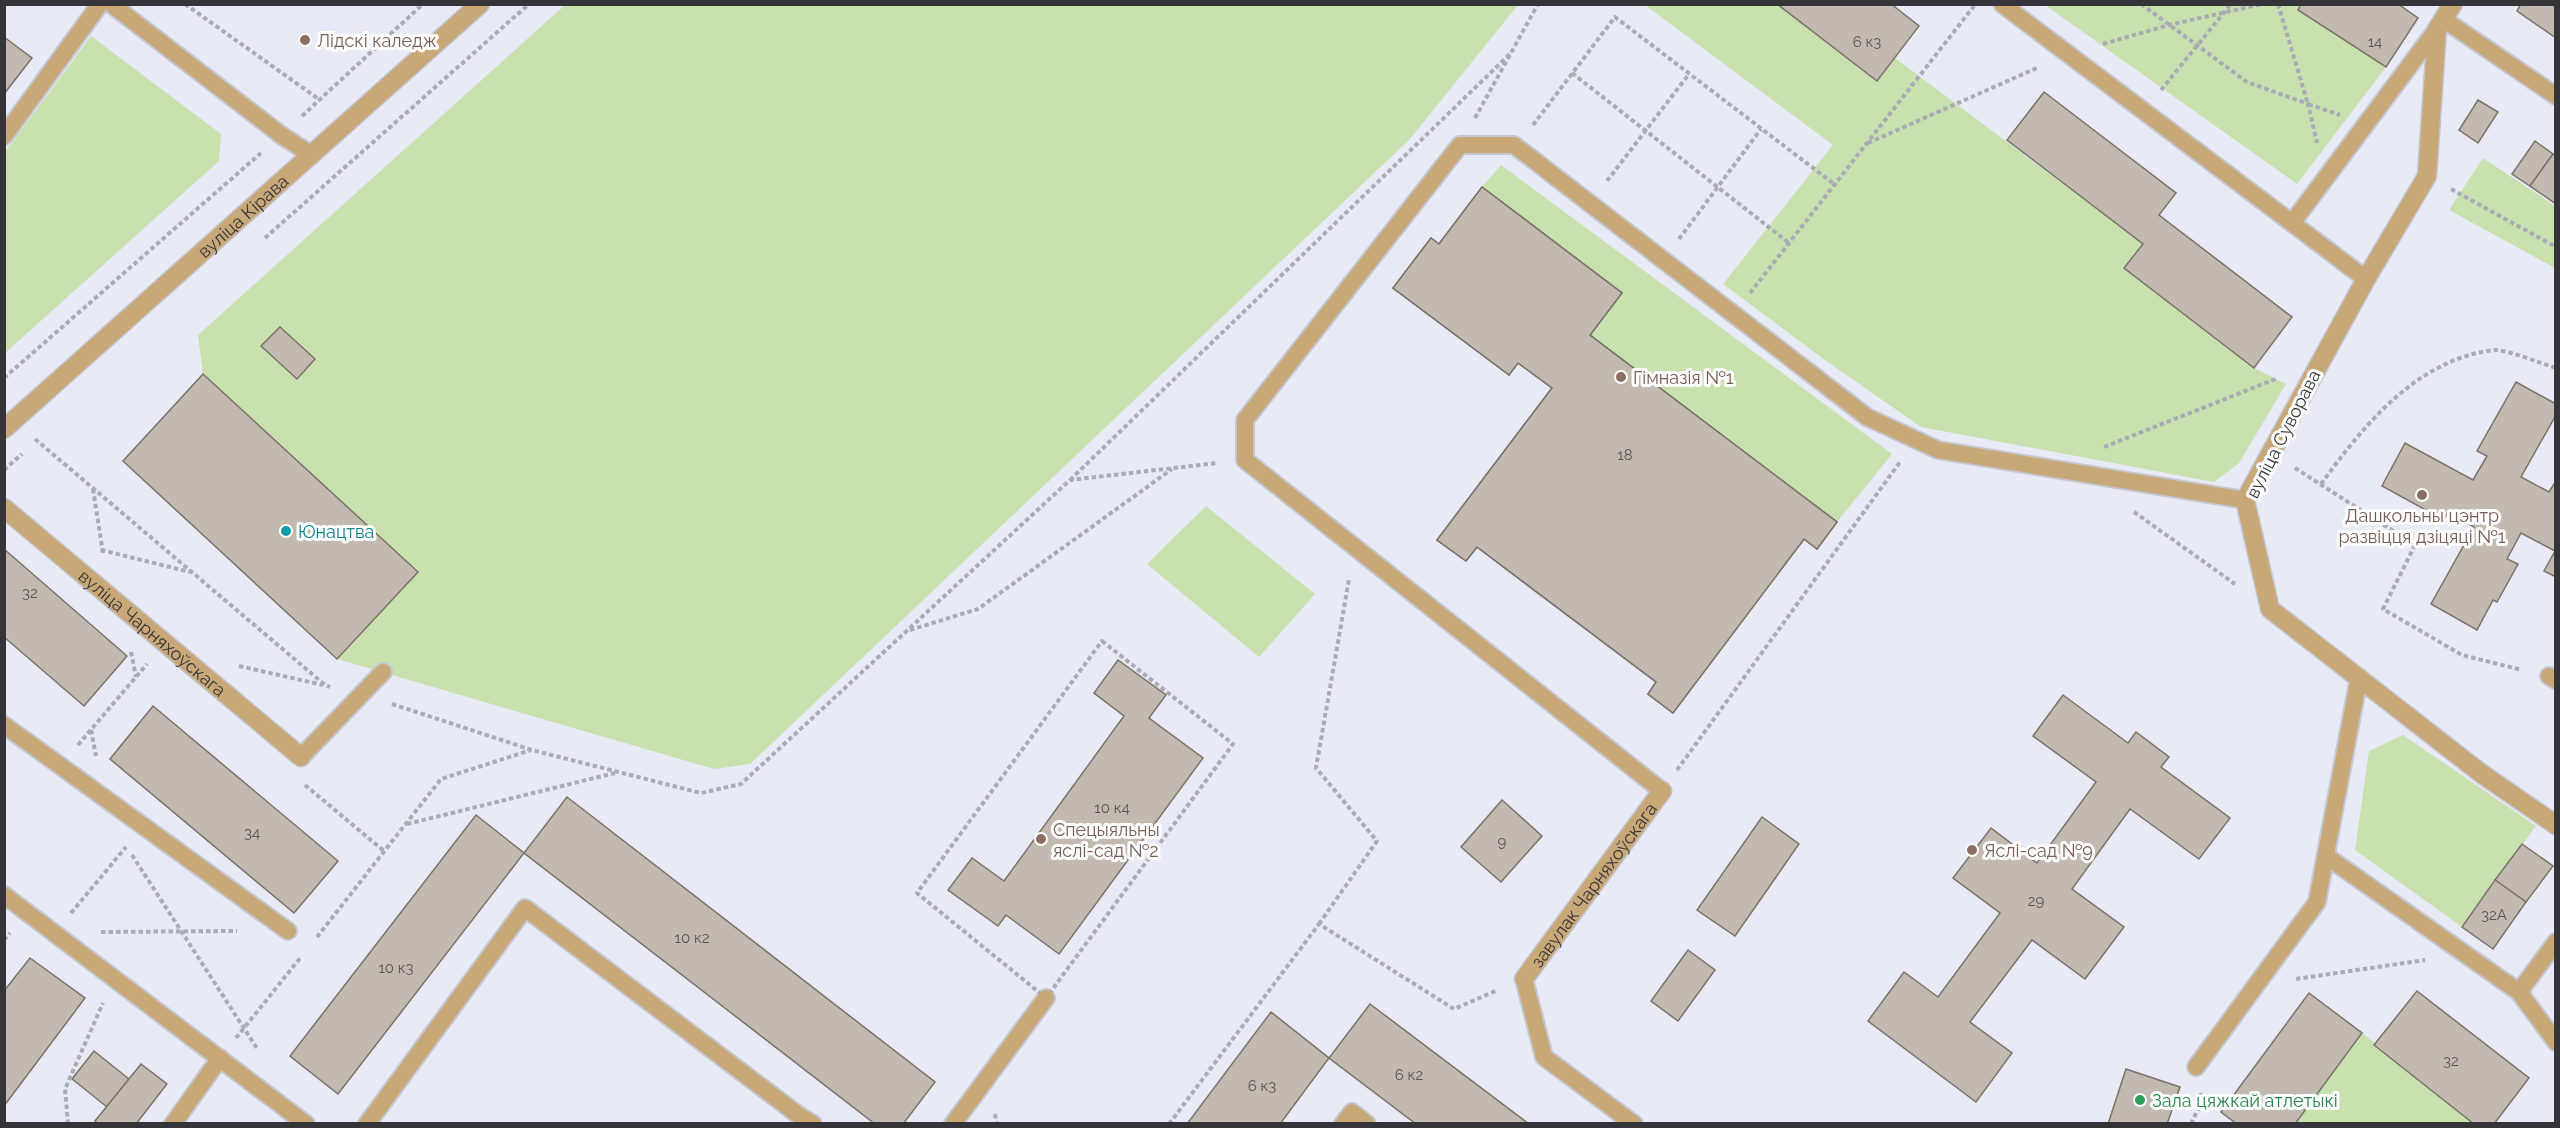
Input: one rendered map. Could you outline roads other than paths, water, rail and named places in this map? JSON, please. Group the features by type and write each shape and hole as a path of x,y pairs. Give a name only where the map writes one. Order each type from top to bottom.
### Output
{"street":[{"name":"вуліца Кірава","path":"9,425 480,4"},
{"name":"вуліца Суворава","path":"2359,677 2270,609 2245,500 2366,279 2427,176 2444,18"},
{"name":"вуліца Чарняхоўскага","path":"4,508 301,757"},
{"path":"2359,677 2482,774 2556,825"},
{"name":"завулак Чарняхоўскага","path":"1524,979 1662,791"}],"lane":[{"path":"4,136 100,4"},
{"path":"111,4 281,135 312,155"},
{"path":"2002,4 2366,279"},
{"path":"2292,223 2444,18 2556,96"},
{"path":"1662,791 1245,460 1245,420 1460,145 1514,146 1867,417 1938,450 2245,500"},
{"path":"301,757 383,672"},
{"path":"2196,1067 2317,902 2359,677"},
{"path":"4,725 288,931"},
{"path":"2326,856 2519,992 2556,1042"},
{"path":"4,895 306,1124"},
{"path":"367,1124 525,908 803,1121"},
{"path":"2519,992 2556,942"},
{"path":"1524,979 1544,1056 1634,1124"},
{"path":"953,1124 1046,998"},
{"path":"173,1124 220,1058"},
{"path":"1343,1124 1352,1112 1368,1124"}],"place":[{"name":"Лідскі каледж","path":"305,40"},
{"name":"Гімназія №1","path":"1621,377"},
{"name":"Дашкольны цэнтр развіцця дзіцяці №1","path":"2422,495"},
{"name":"Юнацтва","path":"286,531"},
{"name":"Спецыяльны яслі-сад №2","path":"1041,839"},
{"name":"Яслі-сад №9","path":"1972,850"},
{"name":"Зала цяжкай атлетыкі","path":"2140,1100"}]}
